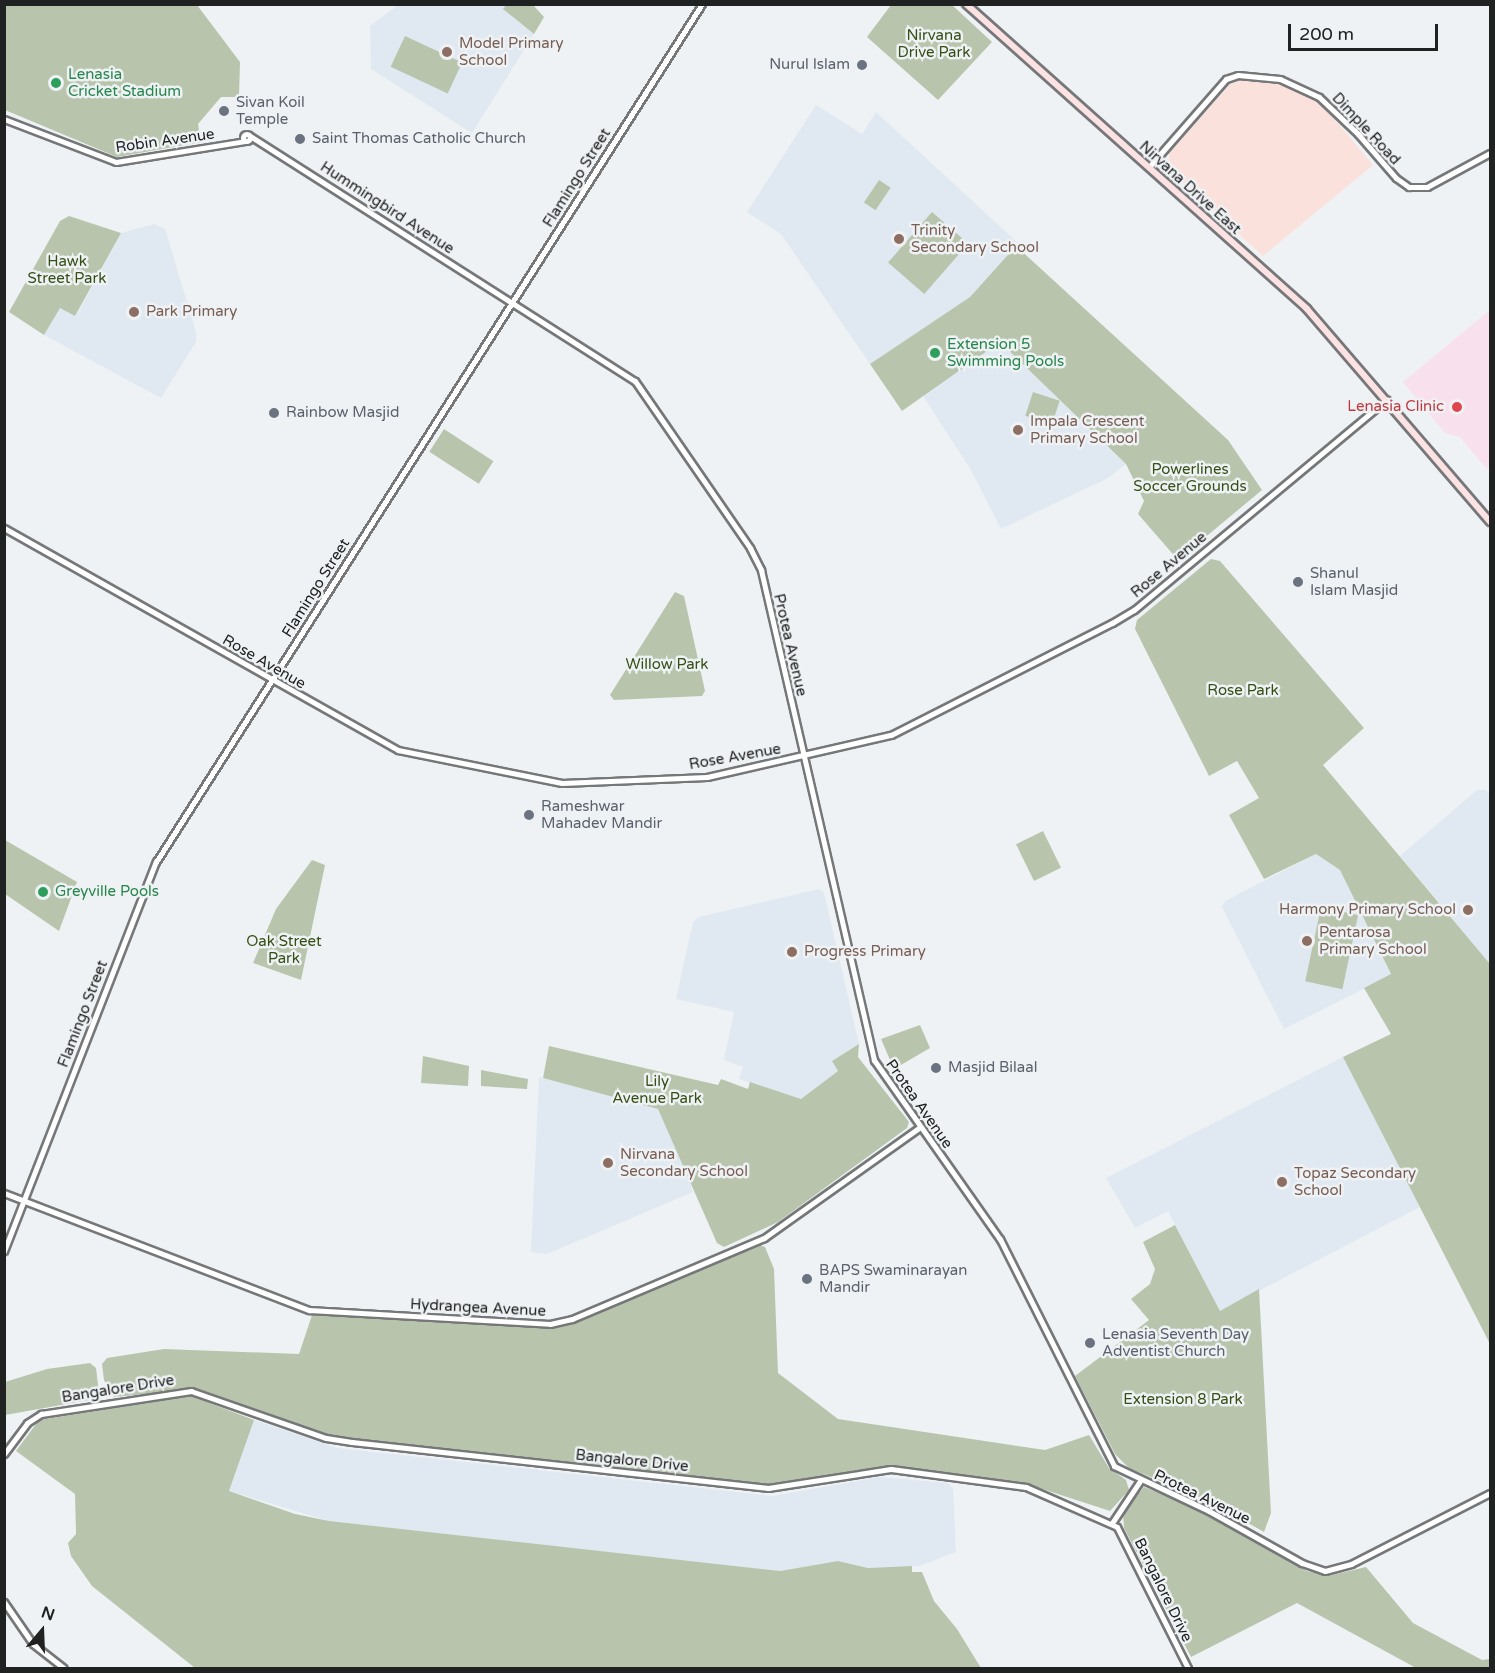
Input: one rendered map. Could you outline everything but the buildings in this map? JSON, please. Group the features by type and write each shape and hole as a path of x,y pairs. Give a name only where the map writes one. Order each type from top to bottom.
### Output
{"main road":[{"name":"Nirvana Drive East","path":"966,4 1307,309 1491,522"}],"street":[{"name":"Flamingo Street","path":"4,1251 156,862 702,4"},
{"name":"Dimple Road","path":"1149,167 1224,81 1238,75 1280,79 1319,97 1396,178 1409,187 1427,187 1491,153"},
{"name":"Robin Avenue","path":"4,119 116,162 247,139"},
{"name":"Hummingbird Avenue","path":"247,139 265,145 511,302"},
{"name":"Protea Avenue","path":"511,302 635,381 750,548 761,570 872,1055 1000,1239 1106,1456 1121,1472 1203,1508 1302,1563 1325,1571 1352,1564 1491,1493"},
{"name":"Rose Avenue","path":"4,528 398,750 557,783 707,777 894,734 1126,616 1387,399"},
{"name":"Hydrangea Avenue","path":"4,1193 309,1310 556,1324 764,1238 920,1127"},
{"name":"Bangalore Drive","path":"4,1454 27,1423 41,1414 191,1391 341,1441 770,1488 901,1469 1026,1486 1112,1522 1127,1541 1188,1668"},
{"path":"1112,1522 1140,1481"},
{"path":"4,1602 33,1644 64,1668"}],"shaded area":[{"name":"Model Primary School","path":"398,5 506,5 504,10 534,34 472,133 371,69 370,26"},
{"path":"1240,80 1273,81 1321,103 1373,165 1263,256 1179,180 1169,162 1169,153 1229,85"},
{"name":"Trinity Secondary School","path":"816,105 862,134 876,112 1019,244 970,297 870,364 781,234 747,212"},
{"name":"Park Primary","path":"154,224 165,229 196,332 196,342 161,398 44,335 60,307 76,316 121,233"},
{"name":"Lenasia Clinic","path":"1490,310 1490,465 1487,469 1460,437 1445,433 1403,382"},
{"name":"Impala Crescent Primary School","path":"1000,342 1126,464 1108,478 1001,529 971,470 923,396"},
{"name":"Harmony Primary School","path":"1477,790 1486,790 1490,795 1490,964 1400,856"},
{"name":"Pentarosa Primary School","path":"1316,854 1340,870 1391,975 1284,1029 1222,907 1225,901"},
{"name":"Progress Primary","path":"819,889 824,893 859,1044 832,1061 838,1071 801,1099 739,1079 743,1067 724,1060 734,1012 676,999 693,922 699,917"},
{"name":"Topaz Secondary School","path":"1343,1057 1422,1206 1220,1311 1168,1211 1135,1228 1106,1178"},
{"name":"Nirvana Secondary School","path":"539,1077 658,1109 664,1115 693,1192 547,1254 531,1252"},
{"path":"254,1420 337,1448 773,1496 880,1477 948,1483 953,1489 956,1552 920,1566 868,1568 838,1561 780,1571 329,1521 229,1491"}],"green space":[{"name":"Nirvana Drive Park","path":"951,4 992,42 938,100 867,37 891,5"},
{"path":"4,5 197,5 240,62 239,97 221,97 198,124 201,142 117,157 5,110"},
{"path":"506,5 533,5 544,17 534,34 503,9"},
{"path":"405,36 462,63 448,93 391,67"},
{"path":"879,180 891,188 876,210 864,202"},
{"path":"932,212 968,243 924,294 888,263"},
{"name":"Hawk Street Park","path":"69,216 121,233 75,316 60,308 44,335 9,312 60,221"},
{"name":"Powerlines Soccer Grounds","path":"1016,246 1228,440 1262,490 1178,560 1138,514 1144,501 1126,464 1000,342 902,411 870,364 970,297"},
{"path":"1033,392 1060,401 1052,424 1025,416"},
{"path":"444,429 493,461 479,484 429,452"},
{"name":"Rose Park","path":"1211,559 1220,561 1364,728 1323,765 1490,964 1490,1344 1343,1057 1391,1034 1364,988 1391,974 1340,870 1316,854 1264,879 1229,815 1259,798 1237,761 1209,776 1135,629 1137,620"},
{"name":"Willow Park","path":"675,592 684,596 705,691 702,696 614,700 610,695"},
{"path":"1043,831 1061,868 1034,881 1016,844"},
{"name":"Greyville Pools","path":"5,840 77,882 59,931 5,894"},
{"name":"Oak Street Park","path":"312,860 325,865 301,980 253,963 276,909"},
{"path":"1321,907 1358,915 1342,989 1305,981"},
{"path":"920,1025 930,1048 894,1069 881,1039"},
{"name":"Lily Avenue Park","path":"859,1044 858,1057 909,1122 907,1128 778,1222 724,1247 717,1243 658,1109 543,1078 549,1046 718,1085 721,1079 748,1089 750,1082 801,1099 838,1071 832,1061"},
{"path":"423,1056 469,1066 468,1086 421,1083"},
{"path":"481,1070 528,1079 527,1089 481,1086"},
{"name":"Extension 8 Park","path":"1175,1225 1220,1311 1259,1289 1271,1513 1264,1532 1209,1501 1129,1468 1115,1454 1075,1376 1149,1320 1131,1299 1150,1284 1155,1269 1143,1242"},
{"path":"757,1244 765,1247 774,1269 778,1373 838,1419 1045,1450 1089,1435 1109,1468 1126,1480 1129,1490 1110,1511 1027,1484 892,1466 762,1485 334,1437 198,1389 114,1397 104,1380 102,1364 107,1358 164,1349 299,1354 312,1315 562,1326"},
{"path":"90,1363 96,1368 99,1393 95,1399 5,1415 5,1382 47,1369"},
{"path":"191,1396 254,1420 229,1491 295,1514 329,1521 780,1571 838,1561 868,1568 912,1566 912,1572 922,1572 934,1601 957,1629 981,1668 195,1668 92,1586 71,1556 68,1543 76,1534 75,1494 16,1451 39,1420"},
{"path":"1144,1487 1191,1506 1307,1571 1328,1576 1366,1567 1413,1623 1482,1660 1490,1659 1490,1668 1416,1668 1297,1603 1191,1657 1124,1528 1123,1513"}],"place":[{"name":"Model Primary School","path":"447,52"},
{"name":"Nurul Islam","path":"862,65"},
{"name":"Lenasia Cricket Stadium","path":"56,83"},
{"name":"Sivan Koil Temple","path":"224,111"},
{"name":"Saint Thomas Catholic Church","path":"300,139"},
{"name":"Trinity Secondary School","path":"899,239"},
{"name":"Park Primary","path":"134,312"},
{"name":"Extension 5 Swimming Pools","path":"935,353"},
{"name":"Lenasia Clinic","path":"1457,407"},
{"name":"Rainbow Masjid","path":"274,413"},
{"name":"Impala Crescent Primary School","path":"1018,430"},
{"name":"Shanul Islam Masjid","path":"1298,582"},
{"name":"Rameshwar Mahadev Mandir","path":"529,815"},
{"name":"Greyville Pools","path":"43,892"},
{"name":"Harmony Primary School","path":"1468,910"},
{"name":"Pentarosa Primary School","path":"1307,941"},
{"name":"Progress Primary","path":"792,952"},
{"name":"Masjid Bilaal","path":"936,1068"},
{"name":"Nirvana Secondary School","path":"608,1163"},
{"name":"Topaz Secondary School","path":"1282,1182"},
{"name":"BAPS Swaminarayan Mandir","path":"807,1279"},
{"name":"Lenasia Seventh Day Adventist Church","path":"1090,1343"}]}
